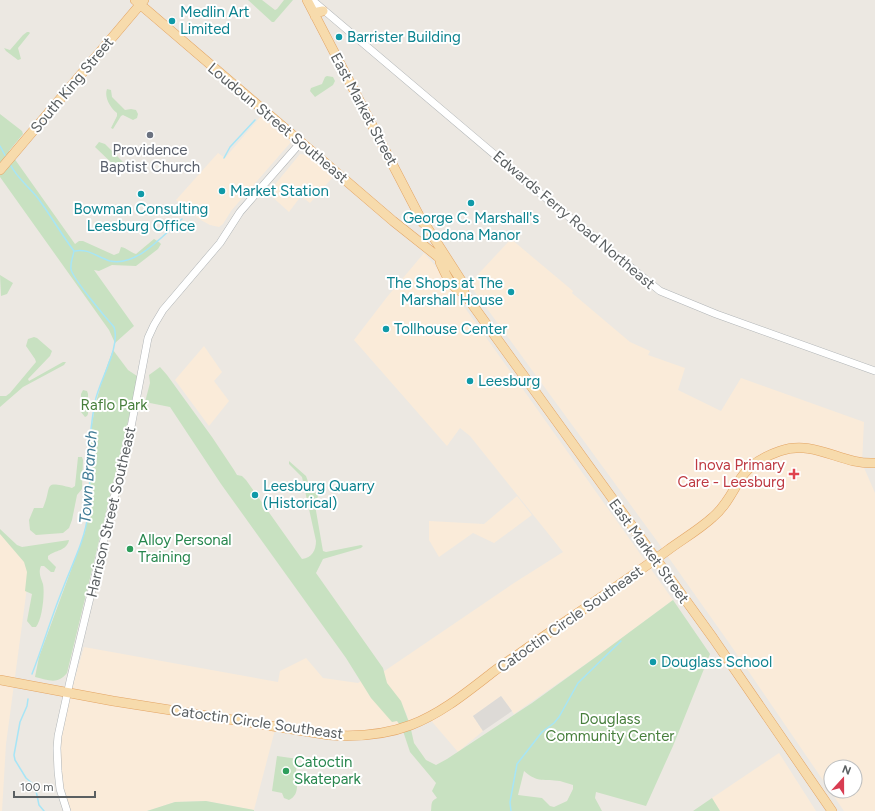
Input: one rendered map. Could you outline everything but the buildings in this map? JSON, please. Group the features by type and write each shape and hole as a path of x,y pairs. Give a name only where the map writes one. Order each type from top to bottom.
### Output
{"main road":[{"name":"East Market Street","path":"307,0 454,279 464,285 464,293 713,638 832,811"},
{"name":"Loudoun Street Southeast","path":"139,1 189,47 417,241 437,256 454,279"},
{"name":"South King Street","path":"1,169 139,1"},
{"path":"315,16 318,12 324,11"},
{"name":"East Market Street","path":"421,218 437,256"},
{"name":"Loudoun Street Southeast","path":"417,241 454,279"},
{"name":"Catoctin Circle Southeast","path":"0,680 67,693 329,734 357,736 398,729 425,719 459,698 712,518 728,501 741,478 751,466 772,454 790,448 805,448 821,450 853,461 875,463"}],"street":[{"name":"Edwards Ferry Road Northeast","path":"312,0 547,199 660,291 716,314 875,371"},
{"name":"Harrison Street Southeast","path":"67,811 60,789 57,753 58,736 138,399 146,346 151,331 163,310 220,242 240,212 301,142"}],"shaded area":[{"name":"Market Station","path":"261,116 291,142 231,211 223,224 219,227 210,225 199,219 176,200 218,153 225,158"},
{"path":"300,154 307,155 333,177 310,203 301,196 289,212 268,193"},
{"path":"511,239 573,291 572,293 630,342 650,351 648,355 685,368 678,390 721,411 741,378 864,422 862,463 875,493 875,811 844,811 836,799 863,799 863,759 823,759 823,780 657,541 469,284"},
{"path":"424,253 433,263 673,600 600,654 514,714 501,696 473,716 483,731 458,752 428,717 410,725 406,713 387,684 383,672 514,583 563,552 470,436 460,428 447,446 354,340 387,297"},
{"path":"204,346 222,372 214,381 229,401 209,426 175,380"},
{"path":"517,496 532,515 494,543 473,533 439,557 429,540 429,521 484,524"},
{"path":"0,532 30,565 6,744 2,811 0,811"},
{"path":"84,647 278,682 280,671 306,658 323,678 358,683 361,681 371,698 397,721 402,728 372,734 276,726 254,810 206,801 175,802 147,811 67,811 63,799 58,736"},
{"path":"501,696 512,711 483,731 473,716"},
{"path":"779,753 816,811 720,811 712,798"}],"green space":[{"path":"248,0 262,0 275,10 284,0 293,0 274,22 272,22"},
{"path":"27,32 30,33 18,48 21,59 18,60 4,48 10,50"},
{"path":"327,76 333,77 335,81 333,85 315,97 310,91 311,88 322,84"},
{"path":"107,89 111,90 112,97 125,110 136,110 138,114 137,118 133,120 123,115 113,129 111,128 117,113 108,102 106,95"},
{"path":"0,114 22,131 23,134 9,151 75,244 79,241 83,241 114,255 119,253 121,247 136,254 154,239 161,244 158,249 136,266 112,265 99,271 94,270 134,326 115,343 109,330 0,177"},
{"path":"99,142 105,144 124,163 119,170 95,147"},
{"path":"0,275 13,283 7,294 1,296"},
{"path":"34,337 52,351 50,356 28,379 29,381 63,362 66,362 64,365 23,387 0,407 0,396 6,396 10,393 36,362 26,346 28,339"},
{"name":"Raflo Park","path":"113,350 128,370 137,376 131,415 129,417 67,673 60,679 52,681 35,677 39,657 85,532 88,511 89,460 92,423 100,387"},
{"name":"Douglass Community Center","path":"160,367 167,375 212,437 237,475 242,476 246,480 302,559 313,553 316,541 302,477 289,464 289,461 306,476 311,490 317,493 318,496 315,505 323,551 326,552 361,545 363,546 361,548 323,559 316,573 383,668 387,683 401,701 410,725 414,743 426,760 436,765 532,703 673,600 710,654 673,746 646,806 596,792 595,798 602,811 431,811 432,802 437,798 432,791 436,783 410,752 402,728 397,721 392,722 371,698 346,658 221,484 170,407 145,402 150,383 149,375","holes":["524,771 541,780 560,781 573,785 573,789 567,801 554,807 550,806 542,798 518,795"]},
{"path":"83,390 87,391 88,394 88,414 85,417 81,412 81,394"},
{"path":"78,457 82,457 83,460 82,489 77,495 69,528 63,533 36,535 30,530 29,520 34,508 43,508 48,490 52,485 72,488 75,486"},
{"path":"0,529 17,545 22,547 69,540 66,546 48,556 48,559 56,567 54,572 51,572 44,566 41,566 40,573 44,588 40,619 36,627 32,627 27,621 32,594 25,591 27,572 24,562 0,534"},
{"name":"Catoctin Skatepark","path":"277,756 298,759 294,783 297,786 297,790 294,796 289,800 284,798 282,793 272,791"},
{"path":"712,798 720,811 693,811"},
{"path":"206,801 254,811 147,811 175,802"}],"waterway":[{"path":"224,158 230,147 255,120"},
{"name":"Town Branch","path":"0,146 6,157"},
{"name":"Town Branch","path":"10,164 19,177 34,193 74,251 71,264 73,274 90,298 114,327 115,335 115,344 97,394 93,414 90,444 88,514 84,534 32,674"},
{"path":"75,251 80,250 110,261 120,262 140,255 182,219"},
{"path":"511,811 510,802 517,764 542,732 559,717 578,683 621,641"},
{"name":"Town Branch","path":"28,699 27,706 20,722 14,755 15,760 26,778 35,786 39,805 44,811"}],"place":[{"name":"Medlin Art Limited","path":"172,21"},
{"name":"Barrister Building","path":"339,37"},
{"name":"Providence Baptist Church","path":"150,135"},
{"name":"Market Station","path":"222,191"},
{"name":"Bowman Consulting Leesburg Office","path":"141,194"},
{"name":"George C. Marshall's Dodona Manor","path":"471,203"},
{"name":"The Shops at The Marshall House","path":"511,292"},
{"name":"Tollhouse Center","path":"386,329"},
{"name":"Leesburg","path":"470,381"},
{"name":"Inova Primary Care - Leesburg","path":"794,474"},
{"name":"Leesburg Quarry (Historical)","path":"255,495"},
{"name":"Alloy Personal Training","path":"130,549"},
{"name":"Douglass School","path":"653,662"},
{"name":"Catoctin Skatepark","path":"286,771"}]}
